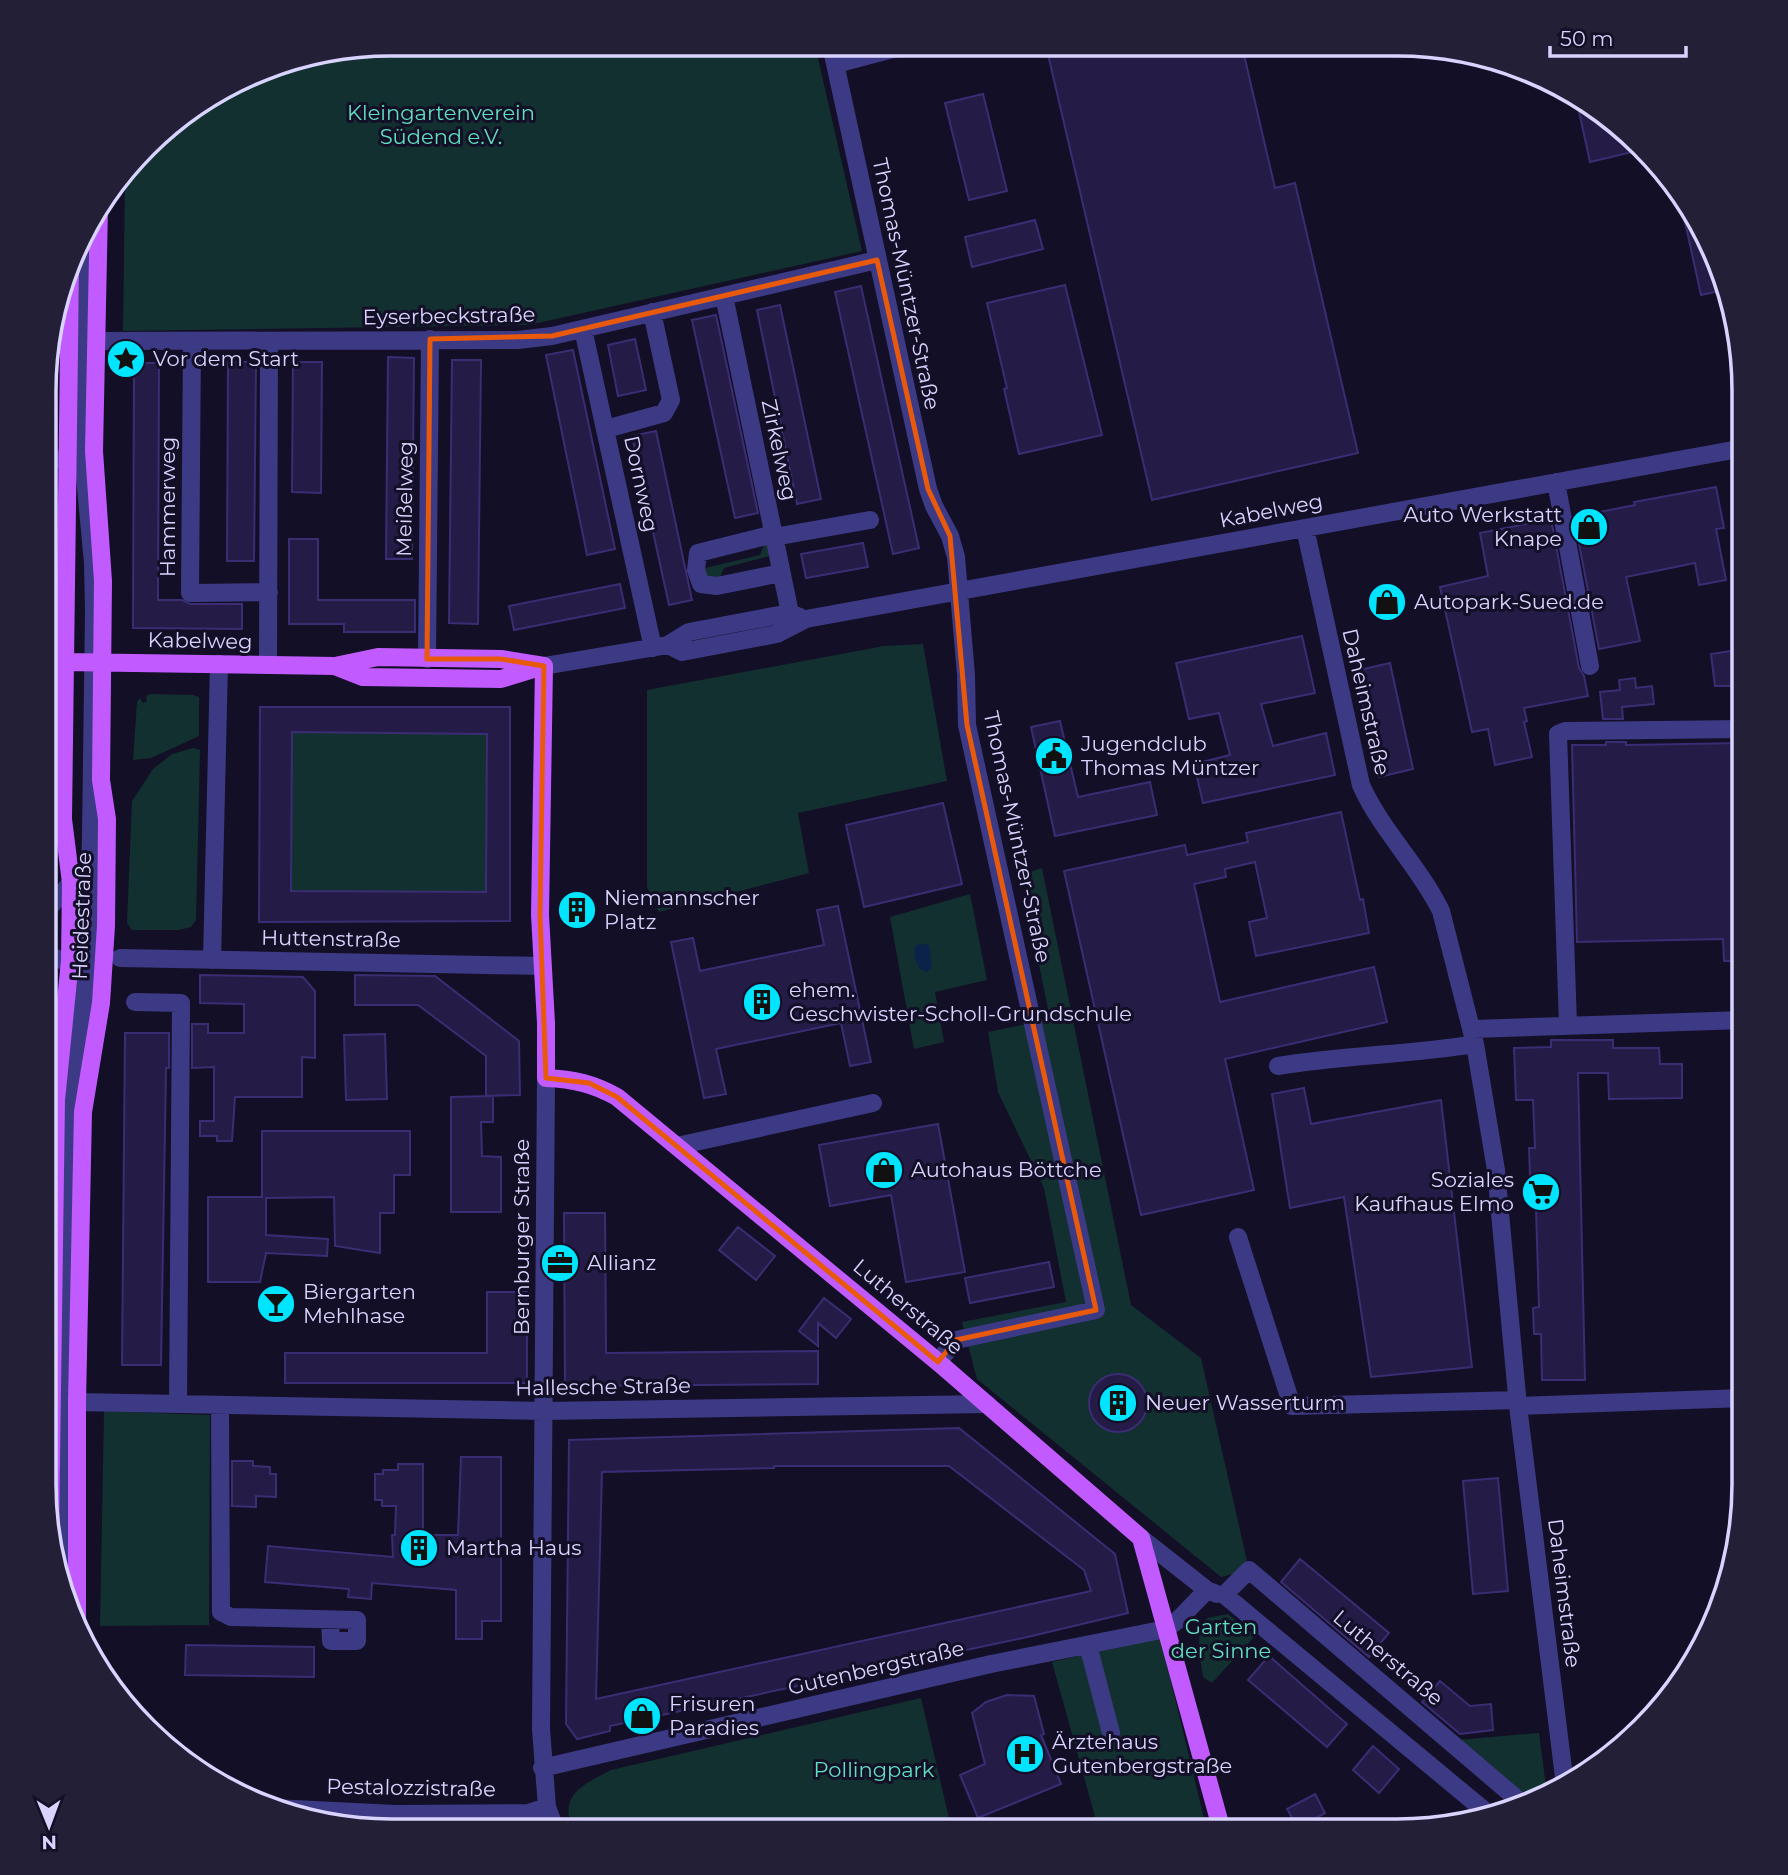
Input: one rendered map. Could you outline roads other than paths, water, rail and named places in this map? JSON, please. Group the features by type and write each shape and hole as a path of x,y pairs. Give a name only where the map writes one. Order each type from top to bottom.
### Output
{"main road":[{"name":"Heidestraße","path":"77,1600 83,1112 96,1041 93,961 107,819 93,662 103,581 94,451 99,229"},
{"name":"Heidestraße","path":"56,1162 57,1100 93,961 71,883 63,819 64,662 58,459 68,301"},
{"name":"Kabelweg","path":"64,662 335,666 378,657 501,659 544,666"},
{"name":"Kabelweg","path":"335,666 363,677 501,678 544,666"},
{"name":"Bernburger Straße","path":"544,666 540,915 546,1078"},
{"name":"Lutherstraße","path":"546,1078 569,1079 600,1088 617,1097 938,1362 1141,1538"},
{"path":"1141,1538 1219,1819"}],"street":[{"name":"Thomas-Müntzer-Straße","path":"834,56 928,489 953,545 966,675 967,726 1096,1310 956,1340 938,1362"},
{"path":"836,64 853,56"},
{"path":"66,1569 73,1100 93,961 93,563 85,477 89,248"},
{"name":"Eyserbeckstraße","path":"96,341 519,340 552,336 877,260"},
{"path":"79,269 76,429 85,594 93,662"},
{"name":"Zirkelweg","path":"724,296 781,573 798,616"},
{"path":"606,429 664,413 671,400 652,312"},
{"name":"Dornweg","path":"583,329 660,647"},
{"name":"Meißelweg","path":"427,659 430,340"},
{"name":"Hammerweg","path":"192,341 190,593 269,592"},
{"path":"268,665 269,341"},
{"name":"Kabelweg","path":"544,666 660,647 682,652 777,634 798,616 959,591 1732,450"},
{"path":"1556,482 1590,666"},
{"path":"781,573 717,586 701,584 695,570 698,554 774,536 870,520"},
{"name":"Daheimstraße","path":"1304,528 1361,785 1369,802 1433,893 1441,911 1474,1036 1502,1222 1518,1403 1564,1774"},
{"path":"212,960 219,664"},
{"path":"1568,1025 1558,734 1565,731 1732,729"},
{"path":"56,900 71,883"},
{"name":"Huttenstraße","path":"56,956 93,961 542,965"},
{"path":"59,1525 65,1108 93,961"},
{"path":"135,1002 181,1003 178,1404"},
{"path":"1278,1066 1320,1059 1442,1050 1474,1036 1568,1025 1732,1020"},
{"name":"Bernburger Straße","path":"546,1078 541,1685 542,1768 547,1807 552,1819"},
{"path":"677,1146 873,1103"},
{"path":"1238,1237 1292,1406 1732,1398"},
{"name":"Hallesche Straße","path":"78,1402 544,1411 987,1404"},
{"path":"220,1405 221,1612 231,1618 330,1620"},
{"name":"Lutherstraße","path":"1141,1538 1207,1590 1227,1597 1482,1808"},
{"name":"Lutherstraße","path":"1227,1597 1228,1591 1249,1570 1515,1797"},
{"path":"1166,1629 1207,1590"},
{"name":"Gutenbergstraße","path":"542,1768 991,1664 1166,1629"},
{"path":"1088,1645 1111,1733"},
{"name":"Pestalozzistraße","path":"435,1819 528,1812 547,1807"}],"water":[{"path":"916,945 929,945 932,968 927,972 921,970 915,955"}],"place":[{"name":"Vor dem Start","path":"126,359"},
{"name":"Auto Werkstatt Knape","path":"1589,527"},
{"name":"Autopark-Sued.de","path":"1387,602"},
{"name":"Jugendclub Thomas Müntzer","path":"1054,756"},
{"name":"Niemannscher Platz","path":"577,910"},
{"name":"ehem. Geschwister-Scholl-Grundschule","path":"762,1002"},
{"name":"Autohaus Böttche","path":"884,1170"},
{"name":"Soziales Kaufhaus Elmo","path":"1541,1192"},
{"name":"Allianz","path":"560,1263"},
{"name":"Biergarten Mehlhase","path":"276,1304"},
{"name":"Neuer Wasserturm","path":"1118,1403"},
{"name":"Martha Haus","path":"419,1548"},
{"name":"Frisuren Paradies","path":"642,1716"},
{"name":"Ärztehaus Gutenbergstraße","path":"1025,1754"}],"park label":[{"name":"Kleingartenverein Südend e.V.","path":"441,125"},
{"name":"Garten der Sinne","path":"1221,1639"},
{"name":"Pollingpark","path":"874,1770"}]}
